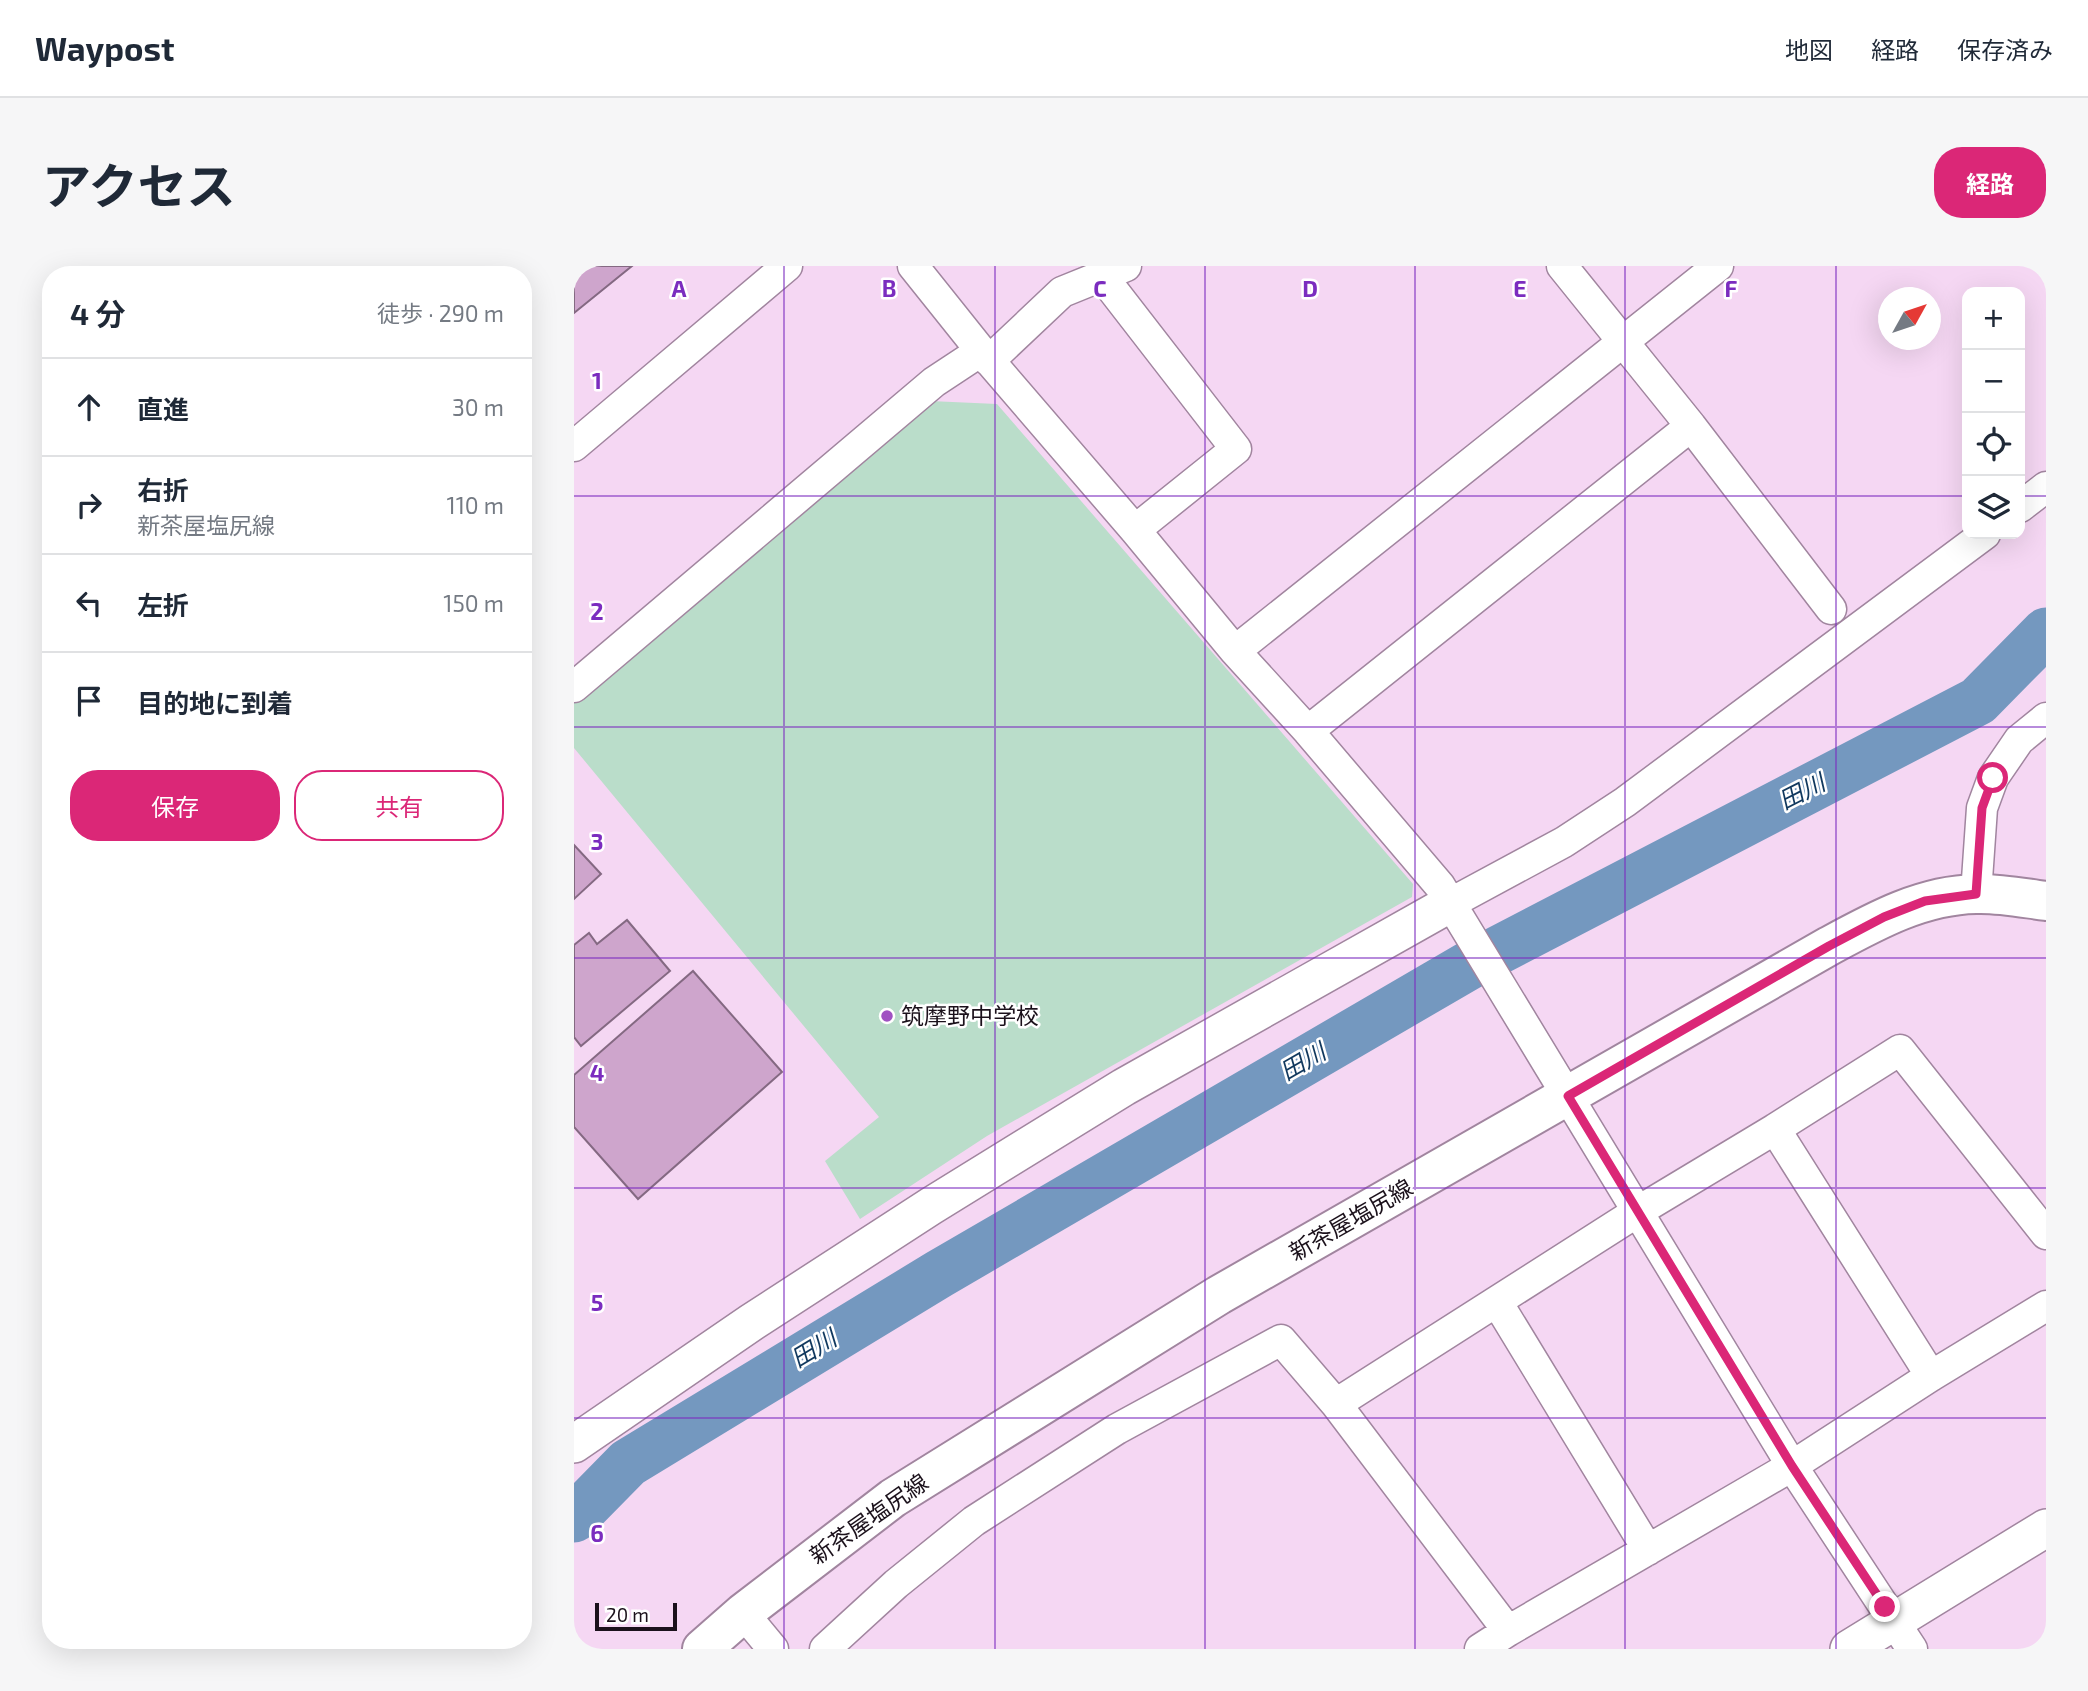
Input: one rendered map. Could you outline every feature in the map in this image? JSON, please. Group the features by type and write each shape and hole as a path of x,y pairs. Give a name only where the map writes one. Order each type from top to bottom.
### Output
{"main road":[{"name":"新茶屋塩尻線","path":"702,1649 743,1613 893,1498 1559,1081 1818,953 1884,917 1925,901 1976,894 2046,901"}],"street":[{"path":"574,446 787,266"},
{"path":"913,266 985,356 1235,651 1308,731 1440,886 1792,1466 1903,1635"},
{"path":"1562,266 1691,426 1831,609"},
{"path":"1235,651 1718,266"},
{"path":"574,687 934,382 985,356 1062,292 1114,271 1236,449 1135,530"},
{"path":"1308,731 1691,426"},
{"path":"2025,503 2046,486"},
{"path":"574,1444 763,1315 931,1206 1112,1094 1456,912 1625,802 1977,539"},
{"path":"1976,894 1982,808 1993,778 2020,740 2046,718"},
{"path":"1336,1404 1637,1212 1900,1050 2046,1234"},
{"path":"1775,1129 1931,1376"},
{"path":"1497,1302 1648,1550"},
{"path":"1480,1649 1792,1466 2046,1306"},
{"path":"825,1649 896,1584 974,1521 1118,1429 1281,1340 1336,1404 1508,1631"},
{"path":"1849,1649 1903,1635 2046,1528"},
{"path":"743,1613 773,1649"}],"green space":[{"name":"筑摩野中学校","path":"930,401 997,404 1413,884 1412,897 987,1136 860,1219 825,1161 879,1117 574,748 574,701"}],"building":[{"path":"574,266 632,266 574,313"},
{"path":"574,845 601,874 574,899"},
{"path":"627,920 670,971 581,1046 574,1037 574,945 589,933 597,944"},
{"path":"693,971 782,1072 638,1199 574,1127 574,1075"}],"waterway":[{"name":"田川","path":"574,1518 628,1463 939,1274 1468,966 1978,701 2046,632"}],"place":[{"name":"筑摩野中学校","path":"887,1016"}],"route":[{"path":"1885,1607 1792,1466 1568,1096 1884,917 1925,901 1976,894 1982,808 1993,778"}]}
